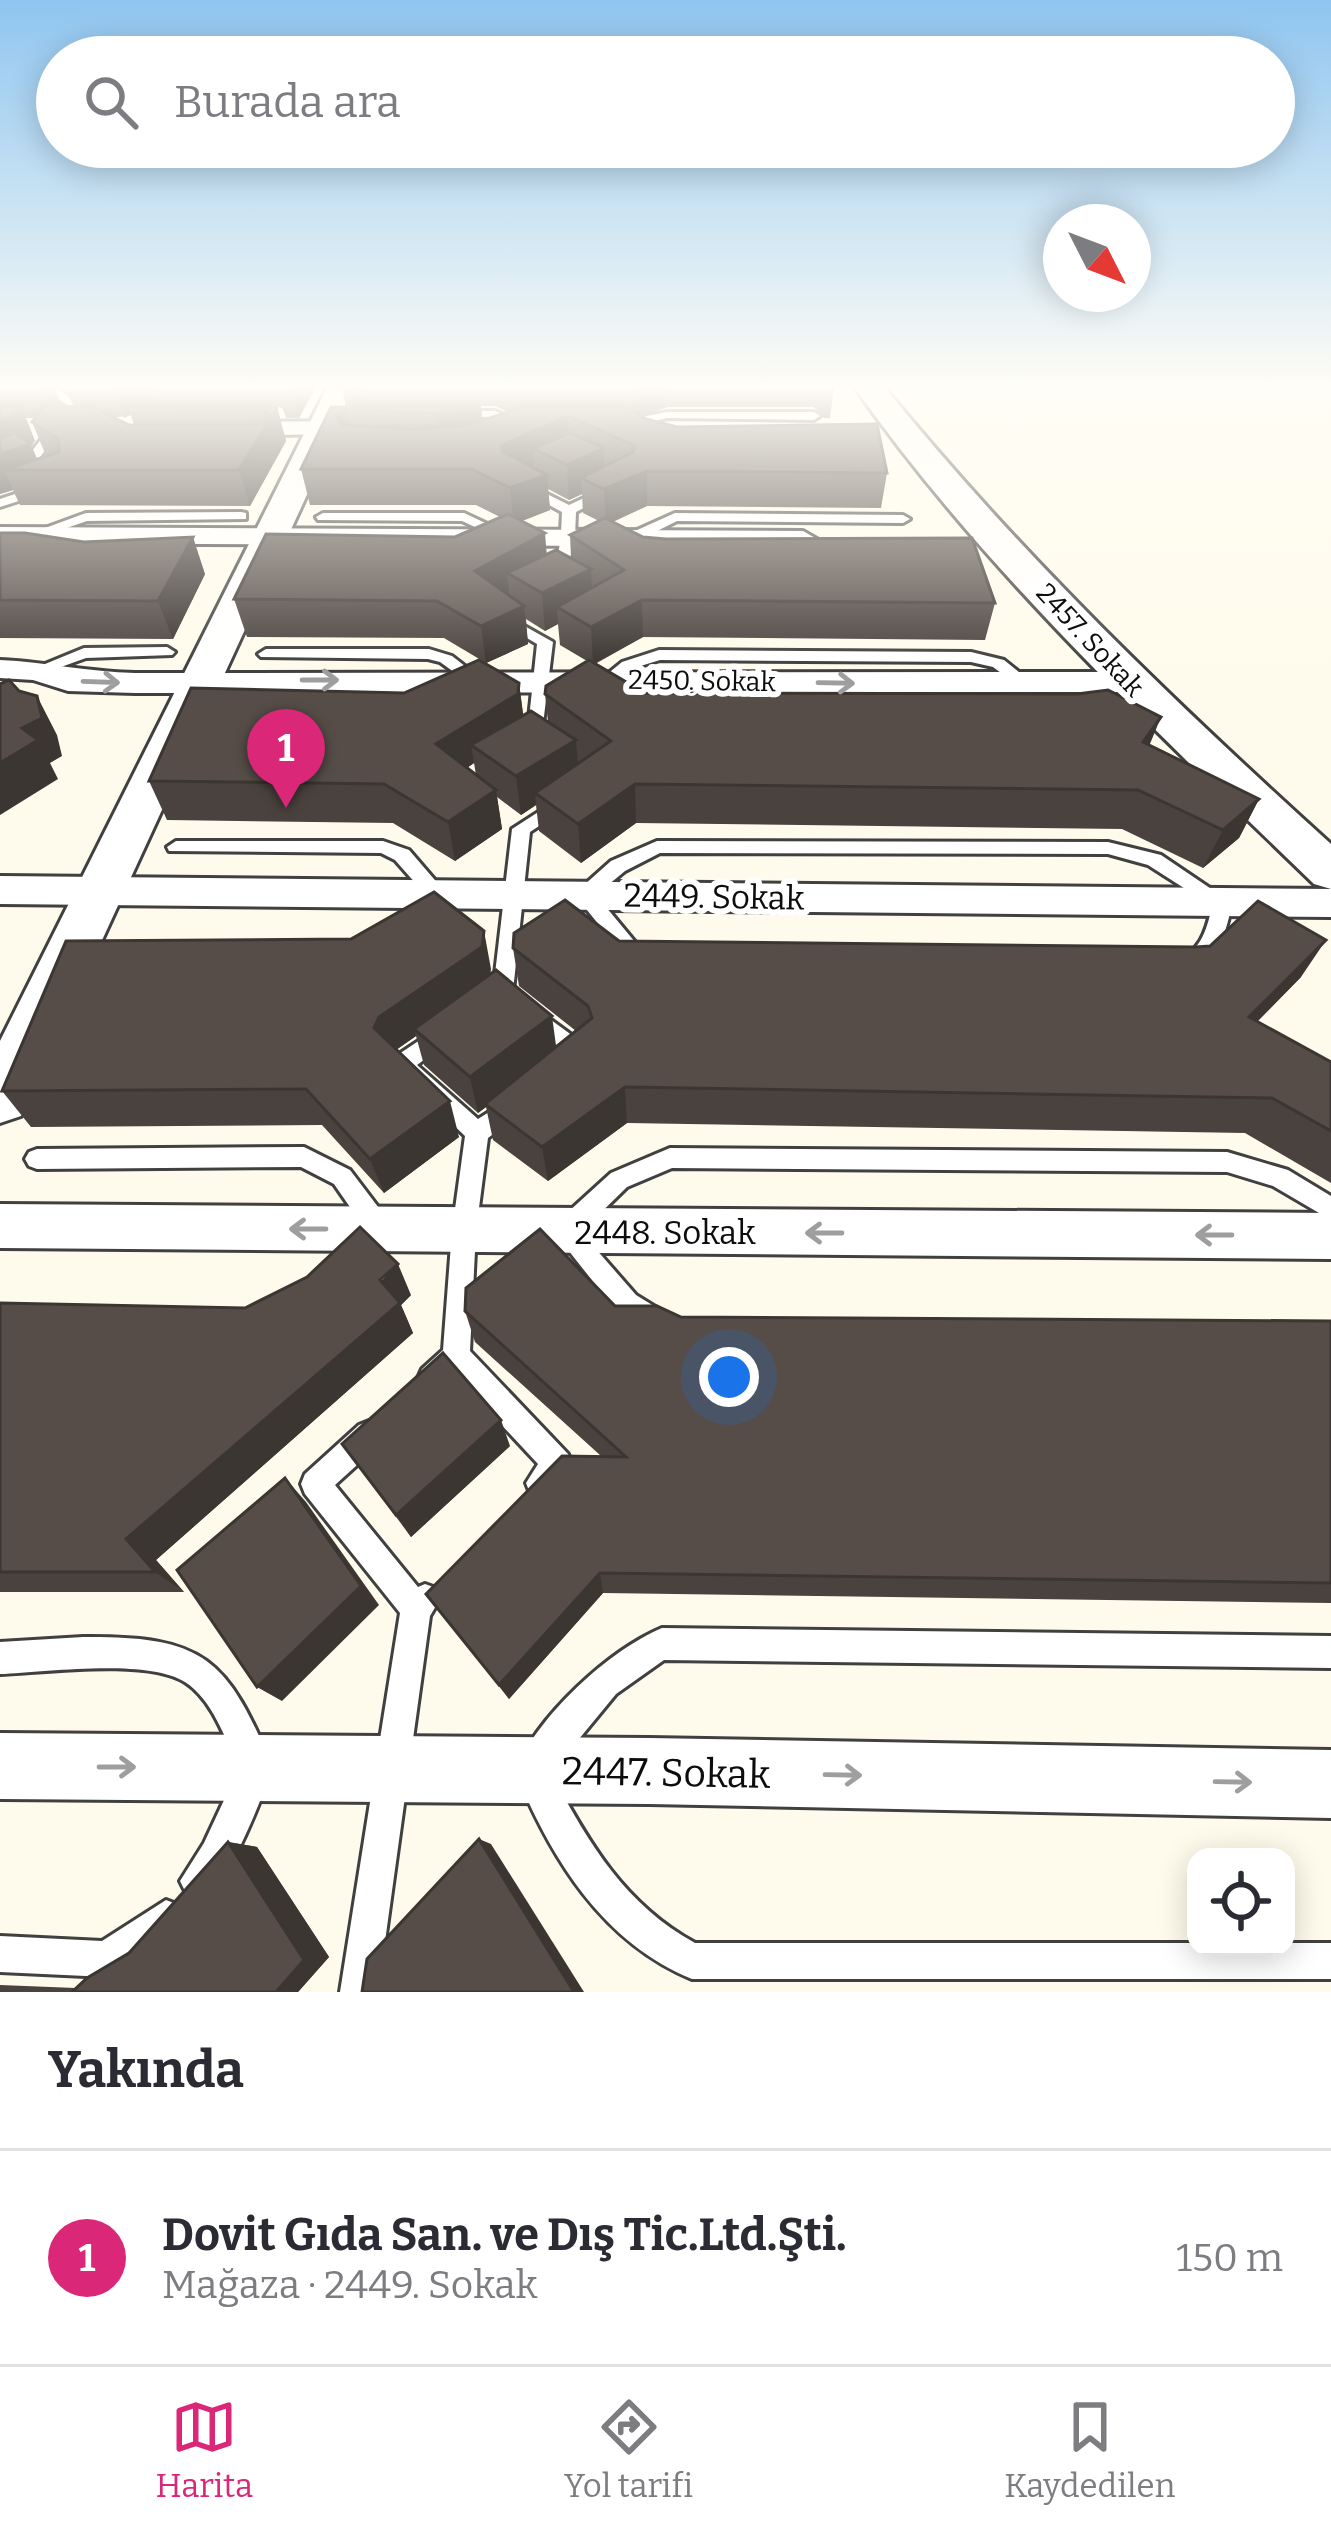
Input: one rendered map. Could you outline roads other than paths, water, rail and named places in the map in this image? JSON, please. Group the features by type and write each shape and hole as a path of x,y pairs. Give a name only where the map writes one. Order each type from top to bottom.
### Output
{"street":[{"path":"0,1100 97,890 203,680 256,526 288,481"},
{"name":"2457. Sokak","path":"946,481 1110,688 1331,872"},
{"path":"0,536 37,547 256,526 508,537 569,524 631,538 997,540"},
{"name":"2450. Sokak","path":"0,669 36,671 68,681 608,680 1110,688"},
{"name":"2449. Sokak","path":"0,890 1331,903"},
{"name":"2448. Sokak","path":"0,1226 363,1246 464,1231 1331,1236"},
{"name":"2447. Sokak","path":"0,1766 1331,1784"}],"lane":[{"path":"0,503 66,481"},
{"path":"517,481 569,524"},
{"path":"559,576 569,524 626,483 622,481"},
{"path":"323,517 464,518 508,537 485,555"},
{"path":"650,563 637,553 631,538 675,517 903,519"},
{"path":"542,585 559,576"},
{"path":"559,576 577,586"},
{"path":"508,602 491,610 545,643"},
{"path":"515,749 543,743 538,680 545,643 562,633"},
{"path":"36,671 84,653 167,652"},
{"path":"266,654 429,653 475,680 445,707"},
{"path":"608,680 634,708"},
{"path":"477,1133 401,1064 486,1003 511,893 513,823 580,791"},
{"path":"176,847 374,845 402,855 436,893 411,925"},
{"path":"657,847 1108,848 1154,860 1222,903 1214,947 1201,960 1175,972 680,969 628,947 584,894 618,866 657,847"},
{"path":"486,1003 580,1053 562,1066"},
{"path":"416,1609 315,1484 456,1356 464,1231 477,1133 528,1093"},
{"path":"38,1159 304,1157 342,1177 363,1246"},
{"path":"680,1329 627,1304 565,1231 619,1180 670,1158 1227,1162 1280,1177 1331,1209"},
{"path":"456,1356 558,1465 526,1497"},
{"path":"359,1992 416,1609 447,1577"},
{"path":"1331,1652 662,1644 619,1668 599,1687 532,1771 602,1897 629,1925 692,1961 1331,1961"},
{"path":"0,1658 163,1655 181,1660 213,1685 256,1768 216,1855 191,1892 134,1945 107,1959 0,1954"}],"place":[{"name":"Dovit Gıda San. ve Dış Tic.Ltd.Şti.","path":"286,808"}]}
